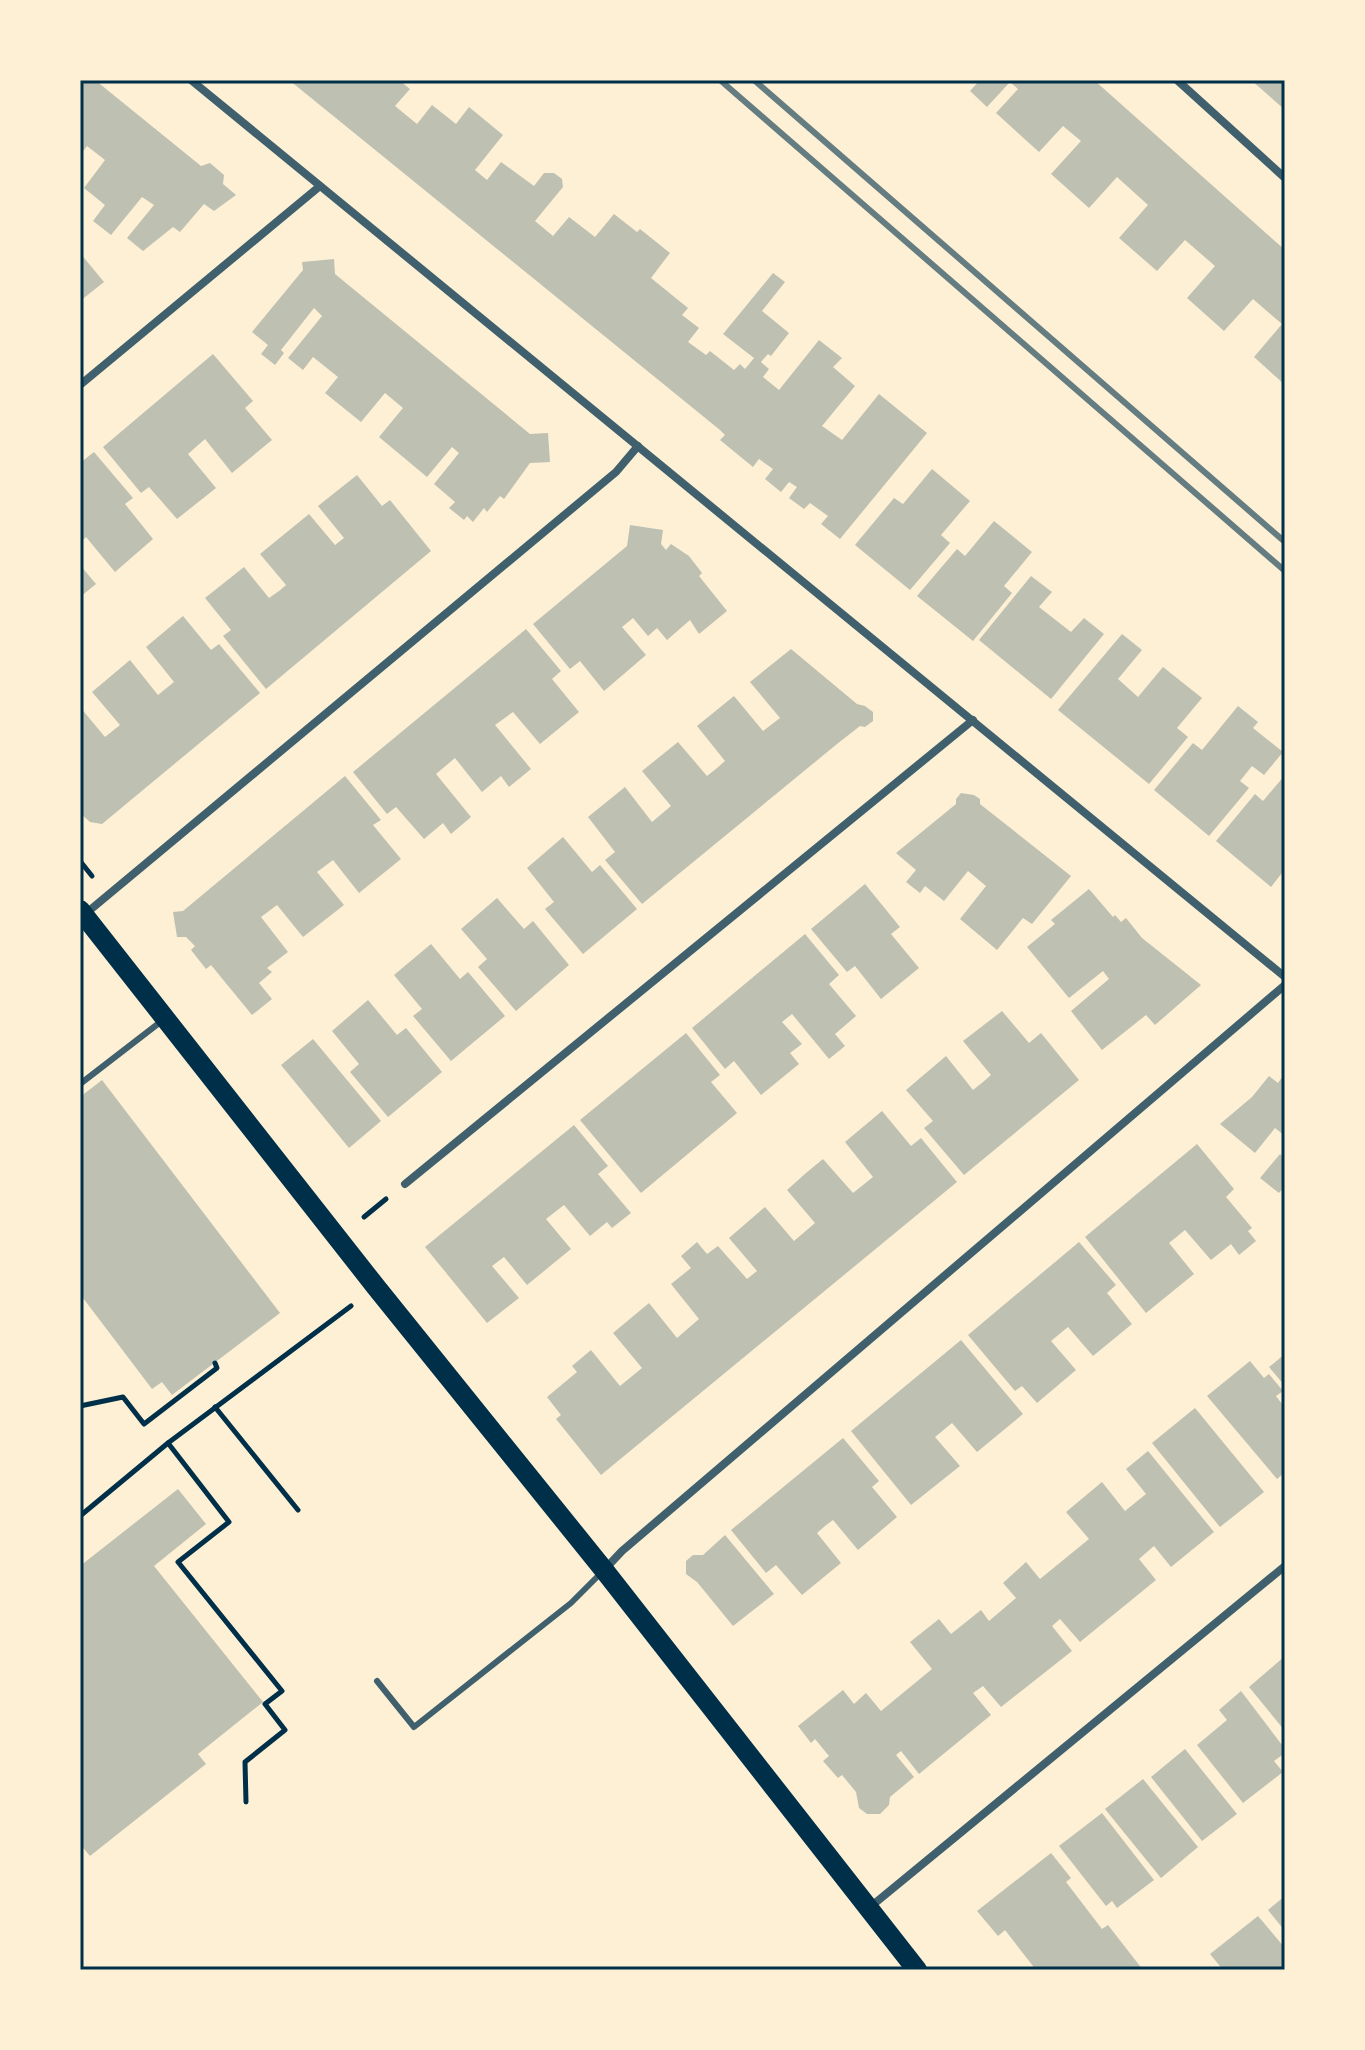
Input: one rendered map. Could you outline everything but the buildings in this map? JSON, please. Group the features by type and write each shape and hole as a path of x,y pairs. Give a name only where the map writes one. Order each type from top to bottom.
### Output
{"main road":[{"path":"82,912 917,1970"}],"street":[{"path":"191,80 1285,977"},
{"path":"1177,80 1285,178"},
{"path":"80,385 320,186"},
{"path":"82,912 616,472 638,446"},
{"path":"405,1184 973,720"},
{"path":"604,1570 622,1551 1285,985"},
{"path":"868,1909 1285,1566"}],"lane":[{"path":"80,1084 165,1018"},
{"path":"377,1681 414,1727 571,1603 604,1570"}],"path":[{"path":"80,1516 168,1443 353,1305"},
{"path":"80,1406 123,1397 144,1424 217,1368 215,1363"},
{"path":"215,1407 298,1510"},
{"path":"168,1443 229,1522 178,1562 282,1691 265,1704 285,1730 245,1762 246,1802"}],"railway":[{"path":"720,80 1285,571"},
{"path":"754,80 1285,542"}]}
